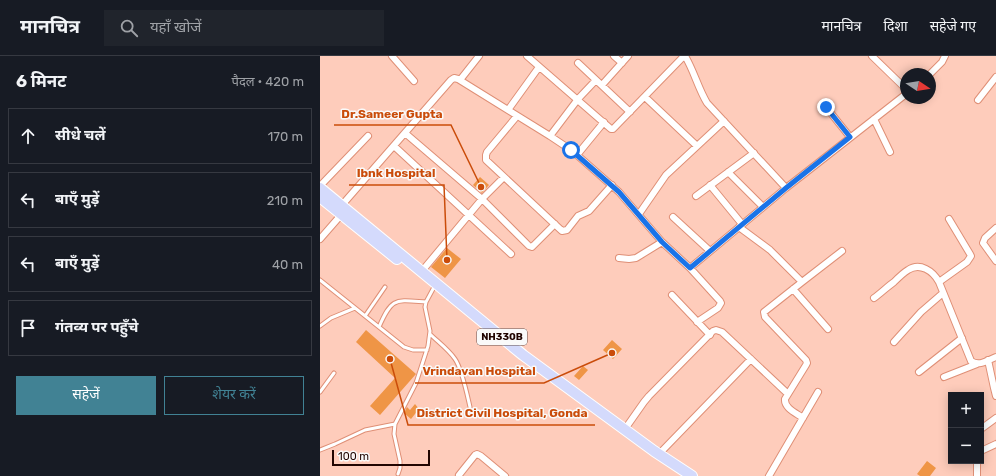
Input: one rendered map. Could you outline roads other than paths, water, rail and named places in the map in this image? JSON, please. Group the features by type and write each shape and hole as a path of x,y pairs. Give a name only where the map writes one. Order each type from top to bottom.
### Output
{"highway":[{"name":"NH330B","path":"320,187 341,210 433,289 534,368 679,476"},
{"name":"NH330B","path":"320,197 341,210 422,271 523,355 659,454 692,476"}],"street":[{"path":"392,56 414,81"},
{"path":"460,80 479,56"},
{"path":"527,56 613,129 685,56 707,103 786,188"},
{"path":"614,56 622,63"},
{"path":"602,85 628,56"},
{"path":"872,56 900,83"},
{"path":"936,68 945,56"},
{"path":"578,63 630,112"},
{"path":"508,110 539,67"},
{"path":"978,100 996,77"},
{"path":"320,239 341,210 394,146 454,78 460,80 571,150 612,185 662,242 690,268 720,301 721,304 718,308 698,322"},
{"path":"550,136 578,99 596,80"},
{"path":"645,97 697,146"},
{"path":"690,268 786,188 900,99"},
{"path":"826,107 850,137"},
{"path":"517,116 487,152 486,160 562,231 567,230 578,216 588,211 612,185"},
{"path":"874,119 890,152"},
{"path":"639,214 666,175 724,121"},
{"path":"577,155 604,122"},
{"path":"405,133 482,199 530,246 532,247 554,224"},
{"path":"320,187 368,136"},
{"path":"394,146 512,254"},
{"path":"696,196 754,153"},
{"path":"728,172 763,207"},
{"path":"422,271 482,199 504,177"},
{"path":"710,185 741,226 770,250 802,282"},
{"path":"674,217 710,251"},
{"path":"939,282 967,262 970,256 949,219"},
{"path":"996,228 985,238 983,243 996,261"},
{"path":"619,258 636,258 662,242"},
{"path":"803,418 785,404 785,399 807,363 806,360 765,318 764,312 842,251"},
{"path":"874,298 912,268 922,268 932,273 939,282 944,293 971,361 977,364"},
{"path":"793,289 828,329"},
{"path":"894,342 921,312 944,293"},
{"path":"672,295 710,335"},
{"path":"625,429 647,399 716,330 722,332 788,394"},
{"path":"919,372 962,338"},
{"path":"944,377 996,357"},
{"path":"659,454 751,359"},
{"path":"988,360 996,396"},
{"path":"768,476 818,392"},
{"path":"982,428 996,418"},
{"path":"984,450 996,444"},
{"path":"459,475 477,454 501,475"},
{"path":"977,464 977,476"}],"lane":[{"path":"320,280 404,347 413,350 427,350"},
{"path":"365,316 385,287"},
{"path":"398,474 400,461 394,434 395,424 416,383 427,350 430,331 425,307 433,289"},
{"path":"379,327 390,306 396,302 404,300 426,302"},
{"path":"320,326 331,318 355,308"},
{"path":"430,334 450,354 459,367 470,407"},
{"path":"320,392 334,373"},
{"path":"320,450 365,430 395,424"}],"place":[{"name":"Dr.Sameer Gupta","path":"481,187"},
{"name":"Ibnk Hospital","path":"447,260"},
{"name":"Vrindavan Hospital","path":"612,353"},
{"name":"District Civil Hospital, Gonda","path":"390,359"}]}
